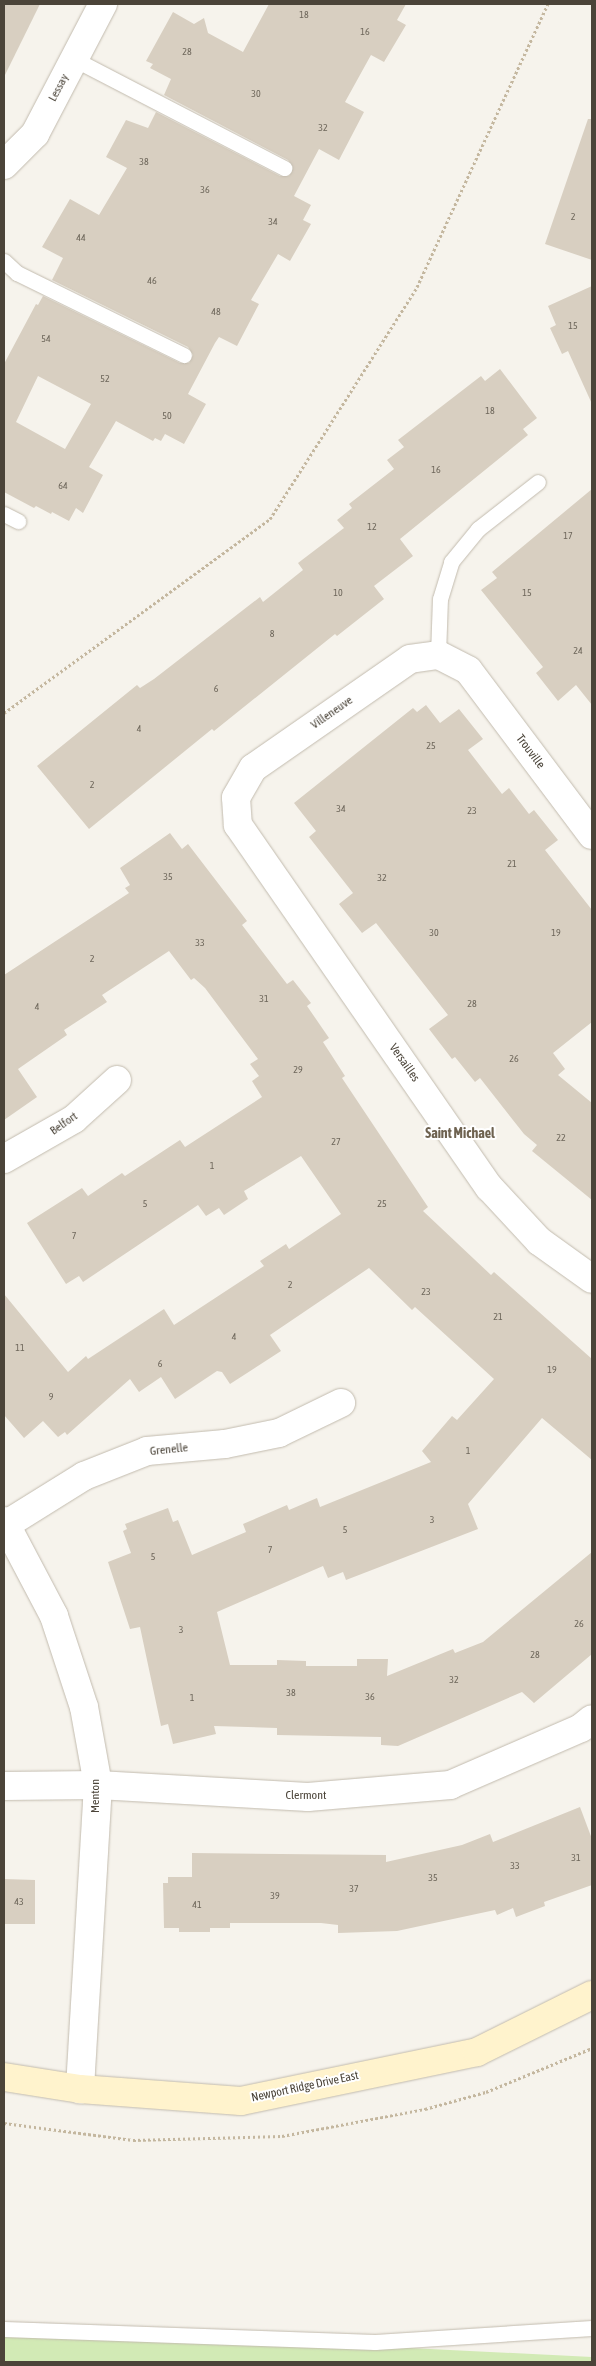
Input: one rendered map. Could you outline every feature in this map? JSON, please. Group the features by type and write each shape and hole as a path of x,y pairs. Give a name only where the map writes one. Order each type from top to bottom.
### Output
{"street":[{"name":"Lessay","path":"4,165 35,134 103,4"},
{"name":"Trouville","path":"438,655 468,670 592,835"},
{"name":"Villeneuve","path":"238,825 236,798 253,768 410,659 438,655"},
{"name":"Versailles","path":"238,825 489,1187 539,1241 592,1279"},
{"name":"Belfort","path":"4,1158 74,1119 117,1080"},
{"name":"Grenelle","path":"6,1522 84,1476 147,1451 225,1444 279,1433 341,1403"},
{"name":"Menton","path":"6,1522 54,1616 84,1707 98,1785 80,2088"},
{"name":"Clermont","path":"4,1786 98,1785 308,1798 450,1785 581,1728 592,1719"},
{"name":"Newport Ridge Drive East","path":"4,2077 80,2088 241,2101 477,2052 592,1995"}],"lane":[{"path":"74,59 284,168"},
{"path":"4,261 17,273 184,355"},
{"path":"438,655 440,599 451,562 478,529 538,482"},
{"path":"4,514 18,521"},
{"path":"4,2329 375,2342 592,2328"}],"path":[{"path":"4,713 270,518 417,286 548,4"}],"green space":[{"path":"4,2328 592,2357 592,2362 4,2362"}],"building":[{"path":"4,4 40,4 4,77"},
{"path":"269,4 406,4 397,20 406,25 384,62 371,55 345,102 364,112 339,160 319,149 294,196 311,205 303,220 311,224 290,261 278,254 251,300 259,304 237,346 219,337 188,394 206,404 184,444 165,434 161,441 155,438 153,441 116,421 89,467 103,475 83,513 76,508 69,521 36,506 34,508 4,492 4,364 36,304 38,305 43,296 180,363 189,363 193,355 188,347 52,280 63,258 42,247 70,199 99,215 127,168 106,157 126,120 148,128 156,112 280,176 289,176 293,167 288,160 164,95 171,79 150,68 153,64 146,61 173,12 194,24 204,18 208,33 243,52","holes":["38,376 91,404 65,449 16,422"]},
{"path":"588,119 592,119 592,260 545,244"},
{"path":"592,286 592,404 568,351 562,354 550,328 556,325 548,306"},
{"path":"500,369 537,418 523,429 528,435 400,539 413,556 374,586 384,599 337,636 335,634 214,731 212,729 89,829 37,766 137,685 140,688 154,679 260,597 263,602 303,570 298,563 344,528 337,520 352,508 349,504 394,469 387,460 404,447 398,440 481,376 485,381"},
{"path":"592,489 592,705 576,685 558,701 536,673 543,667 481,590 497,578 492,572"},
{"path":"426,705 440,723 459,709 483,739 468,750 502,794 509,788 529,814 534,810 558,840 545,850 592,910 592,1022 553,1053 565,1069 558,1075 592,1103 592,1200 532,1151 537,1145 524,1134 480,1078 475,1082 455,1057 452,1059 429,1029 448,1015 376,923 362,933 339,904 353,893 309,837 316,831 294,803 413,708 417,712"},
{"path":"170,833 182,849 188,844 247,921 242,925 287,984 293,980 311,1003 307,1006 329,1038 323,1042 345,1076 342,1078 428,1207 423,1211 491,1275 494,1272 592,1359 592,1460 542,1418 468,1504 478,1529 346,1580 343,1572 328,1578 323,1566 217,1612 230,1665 277,1665 277,1660 306,1661 306,1666 357,1666 357,1659 388,1659 387,1676 453,1649 455,1653 483,1642 592,1552 592,1654 534,1703 522,1692 398,1746 381,1745 381,1737 277,1735 277,1728 214,1726 216,1734 173,1744 168,1724 161,1726 140,1627 130,1629 108,1562 131,1553 123,1531 127,1529 125,1524 168,1508 173,1522 178,1520 192,1555 246,1532 243,1524 287,1505 289,1510 317,1498 320,1507 431,1462 422,1451 452,1416 457,1420 494,1379 415,1307 412,1310 369,1268 270,1335 281,1351 230,1384 222,1372 217,1371 175,1399 161,1377 139,1392 130,1379 67,1435 65,1432 58,1437 43,1421 24,1438 4,1415 4,1294 68,1372 86,1356 88,1359 164,1309 174,1325 264,1266 260,1261 286,1244 289,1249 341,1214 301,1156 244,1191 248,1199 224,1215 219,1208 206,1216 198,1205 83,1282 79,1276 66,1284 27,1223 82,1188 88,1196 122,1173 125,1176 180,1140 185,1147 262,1097 252,1081 259,1076 250,1064 258,1059 205,988 194,978 191,980 169,951 102,995 107,1002 64,1030 67,1035 18,1069 37,1097 4,1120 4,975 129,893 125,888 130,885 120,868"},
{"path":"580,1807 592,1839 592,1885 544,1902 545,1906 516,1917 513,1908 497,1915 495,1910 397,1931 338,1933 338,1925 321,1923 230,1923 230,1928 210,1928 210,1932 179,1932 179,1928 164,1928 163,1883 168,1883 168,1877 192,1877 192,1853 386,1855 386,1862 462,1845 490,1834 493,1842"},
{"path":"4,1879 35,1880 35,1924 4,1924"}],"district":[{"name":"Saint Michael","path":"460,1133"}]}
